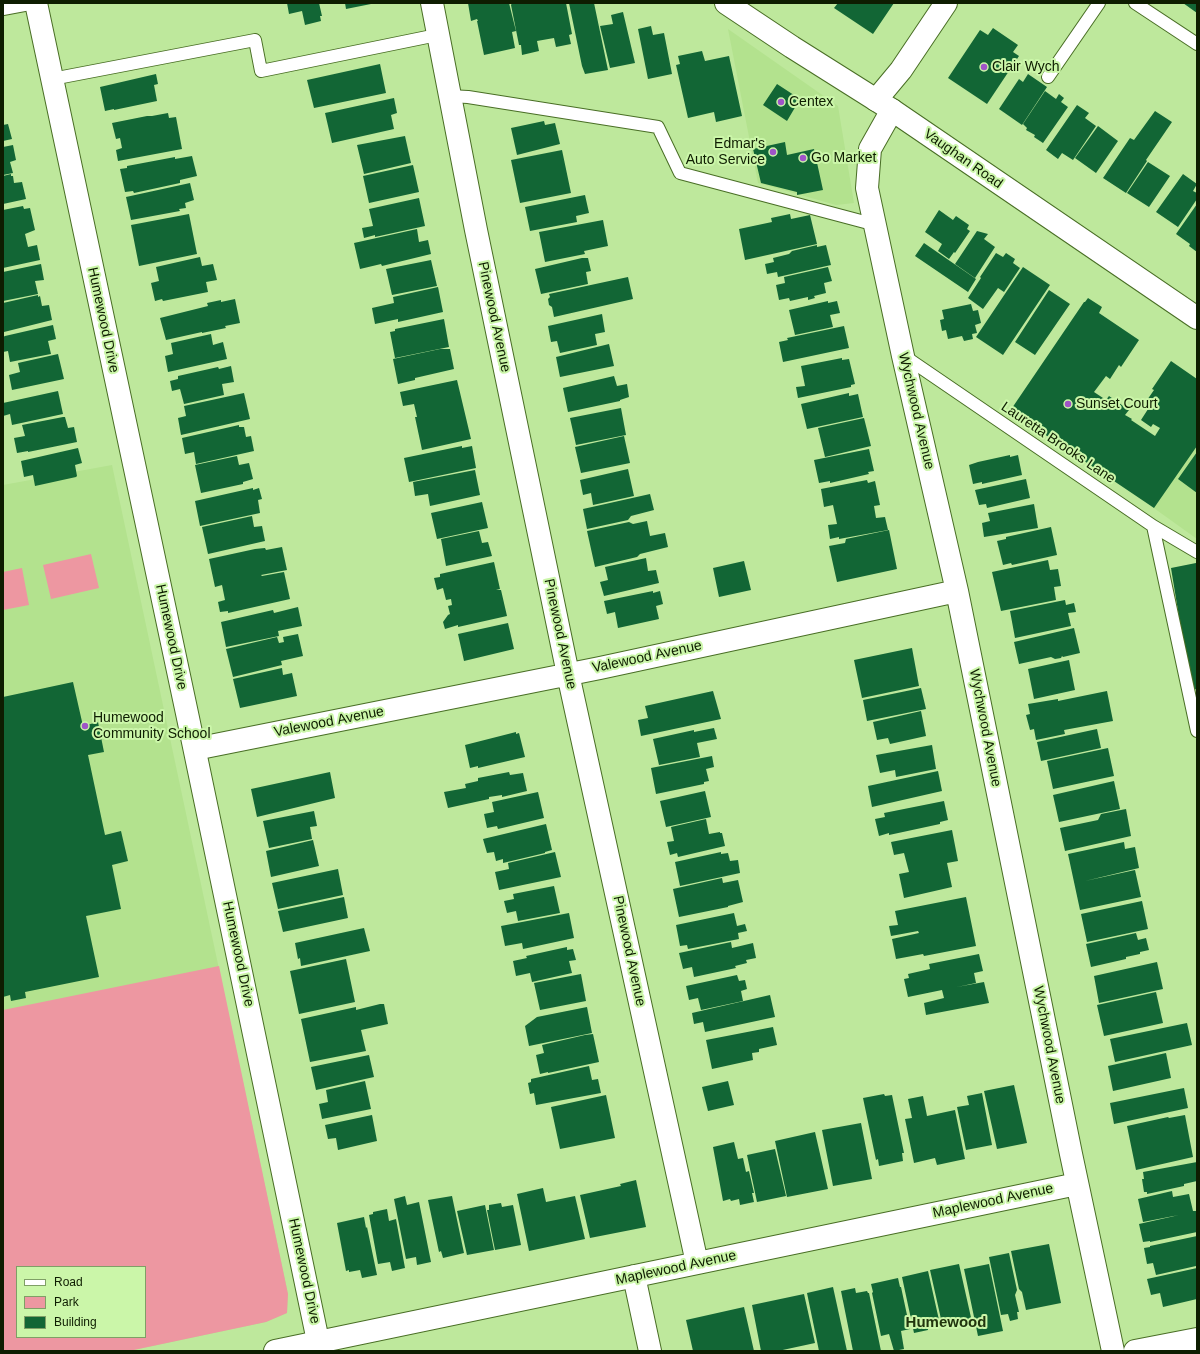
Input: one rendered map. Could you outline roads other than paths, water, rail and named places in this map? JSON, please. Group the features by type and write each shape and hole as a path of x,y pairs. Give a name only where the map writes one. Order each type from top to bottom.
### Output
{"street":[{"name":"Humewood Drive","path":"35,3 195,749 318,1342"},
{"name":"Pinewood Avenue","path":"432,3 477,237 568,674 698,1263"},
{"name":"Vaughan Road","path":"726,3 884,105 1197,318"},
{"name":"Wychwood Avenue","path":"946,3 901,70 884,105 870,149 867,188 876,224 903,356 957,591 1077,1184 1113,1351"},
{"name":"Valewood Avenue","path":"195,749 568,674 957,591"},
{"name":"Maplewood Avenue","path":"275,1351 1077,1184"},
{"path":"634,1276 650,1351"},
{"path":"1135,1351 1197,1339"}],"lane":[{"path":"3,9 35,3"},
{"path":"1048,77 1099,3"},
{"path":"1135,3 1197,44"},
{"path":"52,79 255,40 261,71 437,34"},
{"path":"449,96 468,97 658,127 680,173 876,224"},
{"name":"Lauretta Brooks Lane","path":"903,356 1153,526 1197,552"},
{"path":"1153,526 1197,731"}],"place":[{"name":"Clair Wych","path":"984,67"},
{"name":"Centex","path":"781,102"},
{"name":"Edmar's Auto Service","path":"773,152"},
{"name":"Go Market","path":"803,158"},
{"name":"Sunset Court","path":"1068,404"},
{"name":"Humewood Community School","path":"85,726"}],"district":[{"name":"Humewood","path":"946,1323"}]}
